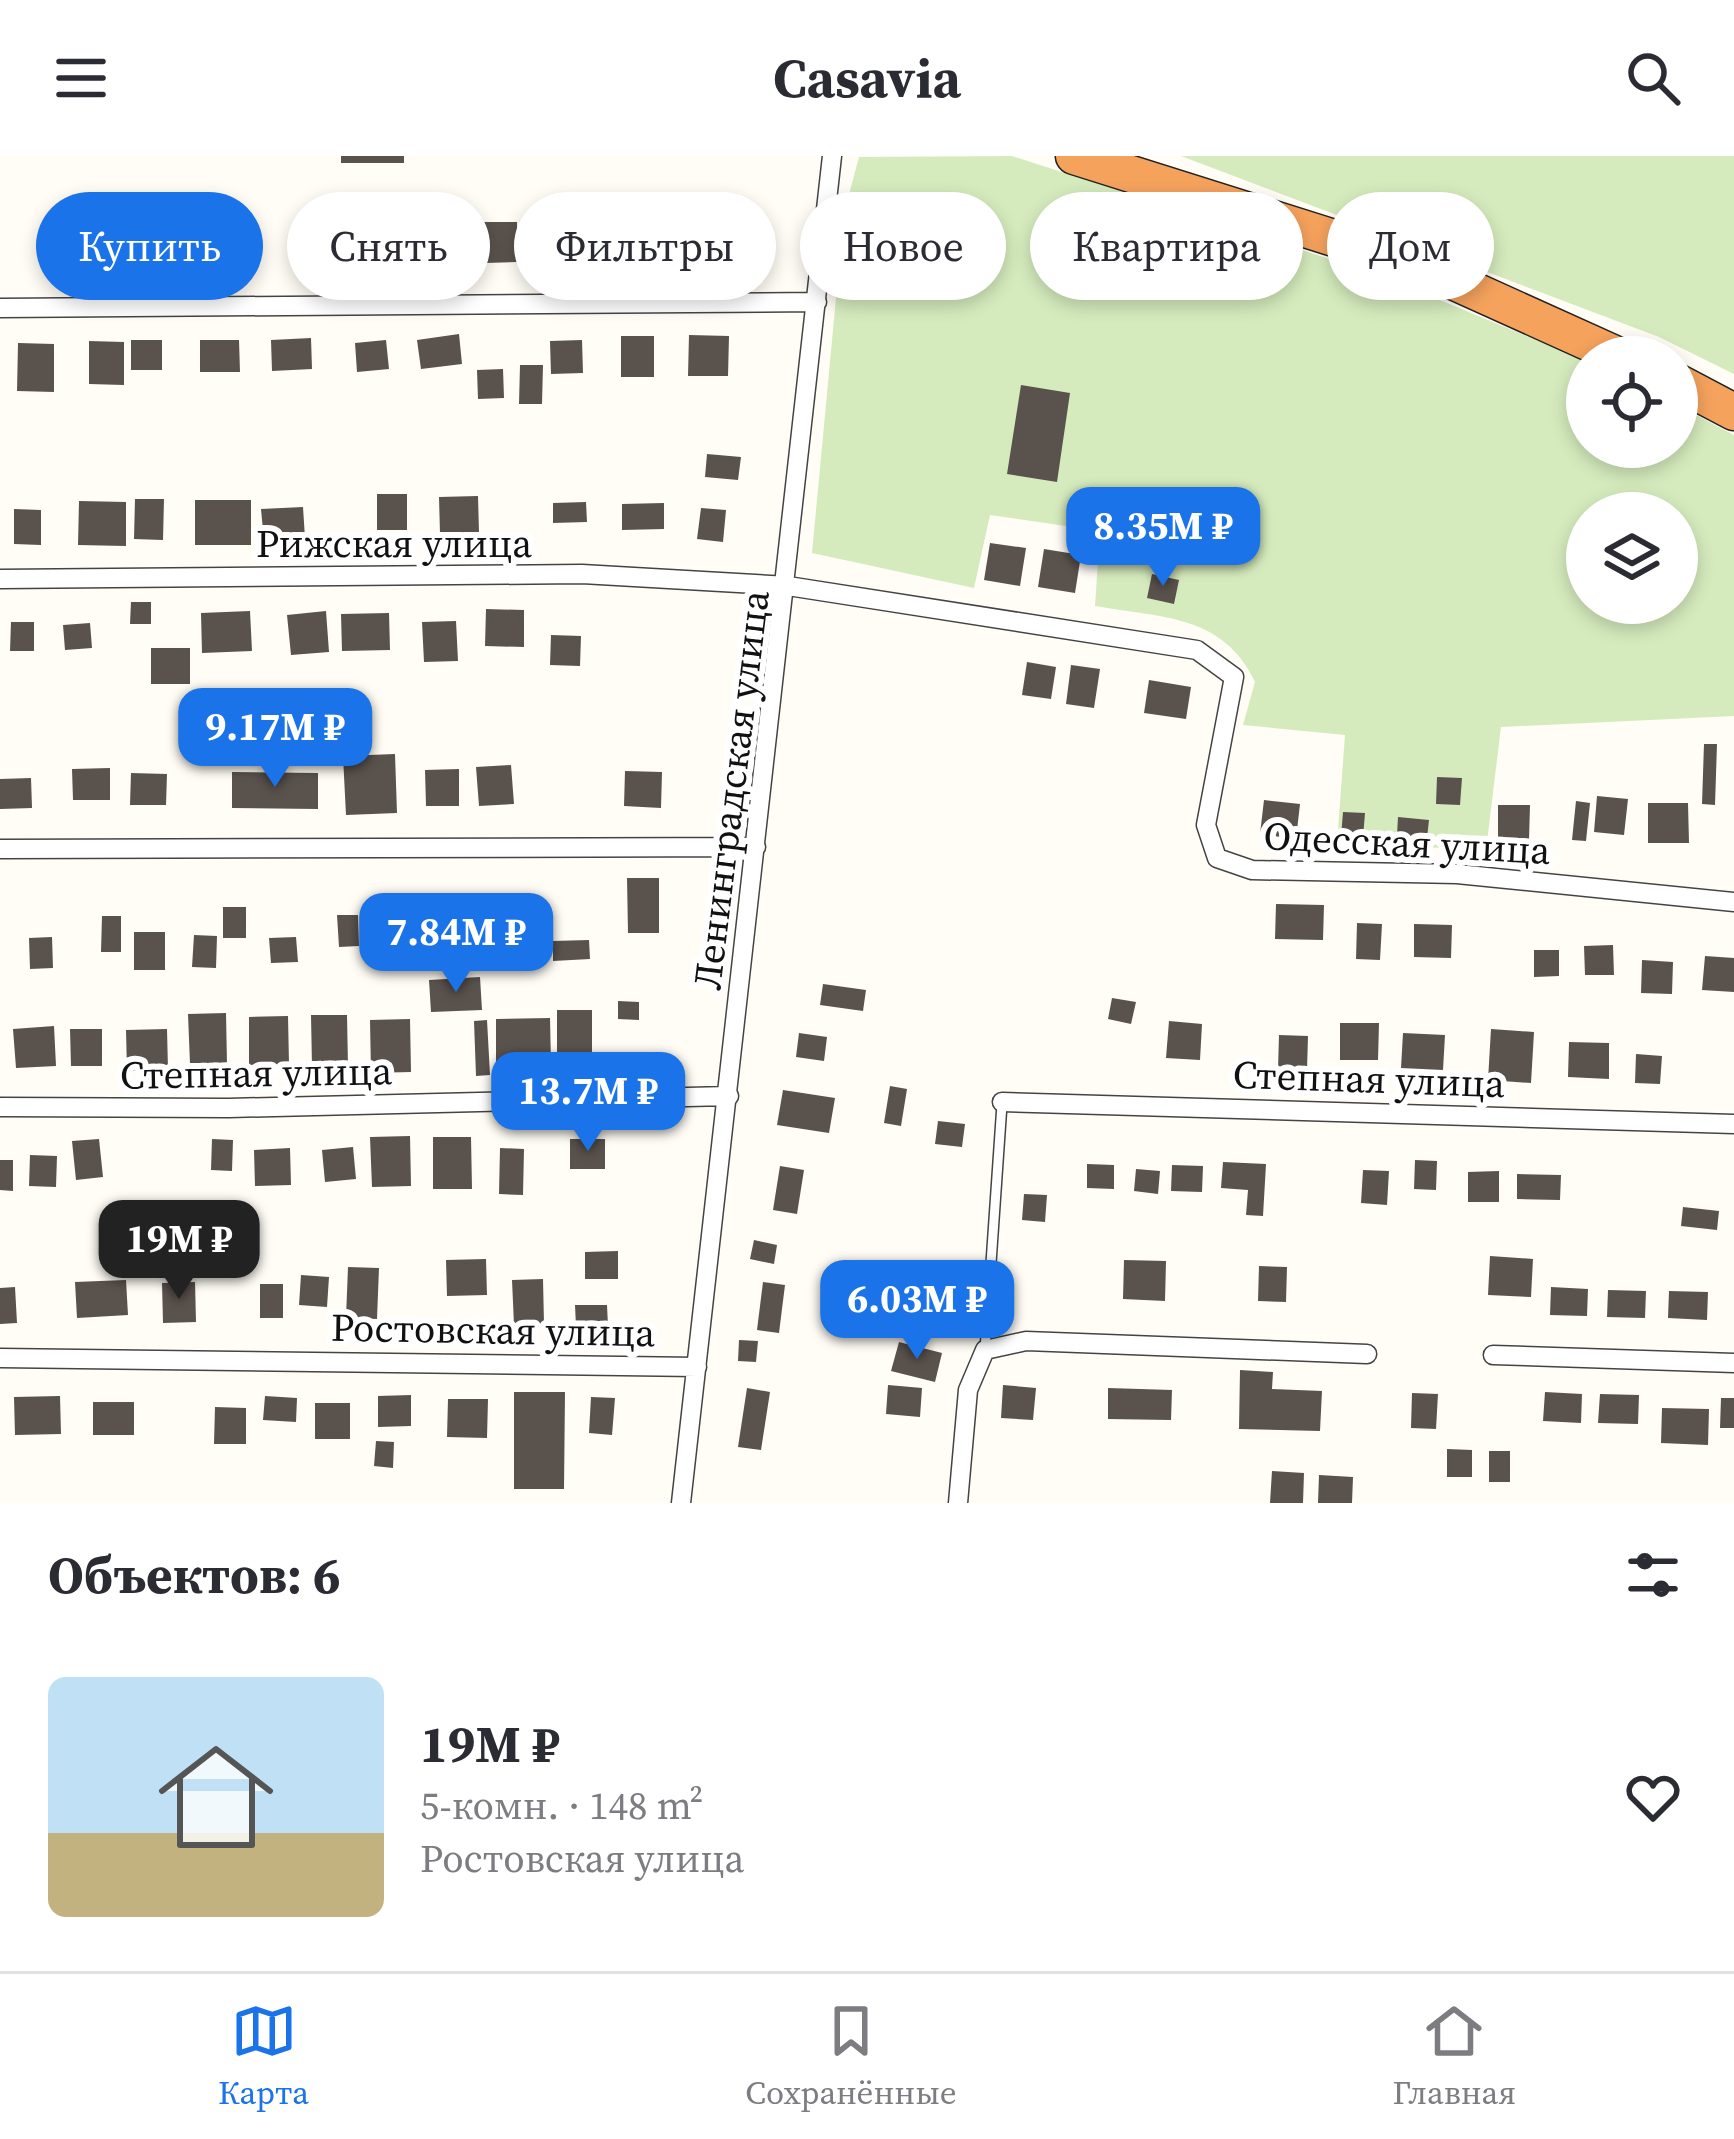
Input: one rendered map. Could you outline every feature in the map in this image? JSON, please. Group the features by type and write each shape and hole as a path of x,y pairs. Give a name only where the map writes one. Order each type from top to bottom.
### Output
{"highway":[{"path":"1074,156 1413,263 1575,336"},
{"path":"1698,393 1734,412"}],"street":[{"name":"Ленинградская улица","path":"681,1503 788,586 831,156"},
{"path":"0,308 817,302"},
{"name":"Рижская улица","path":"0,580 582,574 788,586"},
{"name":"Одесская улица","path":"788,586 1197,650 1234,677 1206,826 1217,858 1252,870 1457,874 1734,902"},
{"path":"0,849 756,847"},
{"name":"Степная улица","path":"0,1107 229,1108 729,1096"},
{"name":"Степная улица","path":"1002,1102 1734,1124"},
{"path":"958,1503 968,1390 985,1350 1026,1341 1367,1354"},
{"path":"1493,1355 1734,1364"},
{"name":"Ростовская улица","path":"0,1358 697,1367"}],"lane":[{"path":"985,1350 1002,1102"}],"green space":[{"path":"1012,156 1123,192 1030,192 1030,300 1303,300 1303,250 1327,258 1327,300 1440,300 1566,352 1566,468 1698,468 1698,416 1734,435 1734,716 1501,727 1486,850 1337,843 1345,735 1243,725 1255,682 1226,643 1208,631 1167,617 1095,606 1100,531 990,515 974,588 812,553 836,300 1006,300 1006,192 850,192 859,157"},
{"path":"1181,156 1734,156 1734,374 1698,356 1698,336 1656,336 1494,275 1494,192 1327,192 1327,211 1303,202 1303,192 1276,192"}],"building":[{"path":"341,156 404,156 404,163 341,163"},
{"path":"490,222 514,222 514,262 490,263"},
{"path":"459,334 462,364 421,369 417,340"},
{"path":"689,335 729,336 728,376 688,376"},
{"path":"621,336 654,336 654,377 621,377"},
{"path":"311,338 312,369 272,371 271,340"},
{"path":"131,340 162,340 162,370 131,370"},
{"path":"200,340 239,340 240,372 200,372"},
{"path":"386,340 389,369 357,372 355,343"},
{"path":"582,340 583,373 551,374 550,341"},
{"path":"89,341 124,342 124,385 89,384"},
{"path":"18,343 54,344 54,392 17,391"},
{"path":"520,365 543,365 542,404 519,404"},
{"path":"503,369 504,398 478,399 477,370"},
{"path":"1021,385 1070,393 1057,482 1007,474"},
{"path":"707,454 741,457 738,480 705,477"},
{"path":"377,494 407,494 407,530 377,530"},
{"path":"478,496 479,532 440,534 439,497"},
{"path":"135,499 164,499 163,540 134,539"},
{"path":"195,500 251,500 251,545 195,545"},
{"path":"79,501 126,502 126,546 78,545"},
{"path":"586,502 587,522 553,523 553,503"},
{"path":"664,503 664,529 622,530 622,504"},
{"path":"303,507 305,538 264,541 261,509"},
{"path":"701,508 726,510 723,542 697,539"},
{"path":"14,509 41,510 41,545 14,544"},
{"path":"990,543 1026,548 1020,586 984,580"},
{"path":"1044,549 1081,555 1075,593 1038,587"},
{"path":"1152,574 1179,580 1174,604 1147,598"},
{"path":"131,602 151,602 151,624 130,624"},
{"path":"486,609 524,610 524,647 485,646"},
{"path":"250,611 252,651 202,653 201,613"},
{"path":"326,611 329,652 291,655 287,615"},
{"path":"389,613 390,650 342,651 341,614"},
{"path":"456,621 458,661 424,662 422,622"},
{"path":"11,622 34,622 34,651 10,651"},
{"path":"90,623 92,648 65,650 63,625"},
{"path":"551,635 581,636 580,666 550,665"},
{"path":"151,648 190,648 190,684 151,684"},
{"path":"1027,662 1056,667 1051,699 1022,695"},
{"path":"1071,665 1100,669 1094,708 1066,704"},
{"path":"1149,680 1191,687 1186,719 1144,713"},
{"path":"1704,744 1717,744 1715,805 1702,804"},
{"path":"395,754 397,813 346,815 343,756"},
{"path":"511,765 514,804 479,806 476,767"},
{"path":"110,768 110,800 73,800 72,769"},
{"path":"459,769 459,806 426,806 425,770"},
{"path":"625,771 662,772 661,808 624,806"},
{"path":"232,772 318,773 318,809 232,808"},
{"path":"131,773 167,774 166,805 130,805"},
{"path":"1437,777 1462,778 1460,805 1436,804"},
{"path":"31,778 32,808 0,809 0,779"},
{"path":"1597,796 1628,799 1624,835 1594,832"},
{"path":"1264,800 1300,804 1296,839 1260,834"},
{"path":"1576,801 1590,803 1586,841 1572,840"},
{"path":"1648,803 1688,803 1689,843 1648,843"},
{"path":"1498,805 1530,805 1529,840 1498,839"},
{"path":"1343,812 1365,813 1362,850 1340,849"},
{"path":"1398,817 1429,820 1427,838 1397,835"},
{"path":"627,878 659,878 659,933 628,933"},
{"path":"1276,904 1324,905 1323,940 1275,939"},
{"path":"223,907 246,907 246,938 223,938"},
{"path":"337,915 358,915 359,946 339,947"},
{"path":"102,916 121,916 121,952 101,952"},
{"path":"1357,923 1382,924 1380,960 1356,959"},
{"path":"479,924 480,955 454,955 453,925"},
{"path":"1414,924 1452,925 1451,958 1414,957"},
{"path":"134,932 165,932 165,970 134,970"},
{"path":"194,935 217,936 216,968 192,967"},
{"path":"380,935 413,936 413,962 380,962"},
{"path":"534,935 536,961 502,963 501,937"},
{"path":"52,937 53,968 30,969 29,938"},
{"path":"296,937 298,962 271,963 269,938"},
{"path":"589,940 590,959 553,961 553,941"},
{"path":"1613,945 1614,975 1585,975 1584,946"},
{"path":"1534,950 1559,950 1559,976 1534,977"},
{"path":"1705,956 1734,958 1734,992 1702,990"},
{"path":"1642,960 1673,962 1672,994 1641,993"},
{"path":"480,977 482,1010 431,1012 429,980"},
{"path":"823,984 866,990 863,1011 820,1005"},
{"path":"1112,998 1136,1002 1131,1024 1108,1019"},
{"path":"618,1001 639,1002 639,1020 618,1019"},
{"path":"557,1010 592,1010 592,1062 557,1062"},
{"path":"226,1013 227,1064 190,1064 188,1014"},
{"path":"311,1015 347,1015 348,1066 312,1067"},
{"path":"288,1016 289,1064 249,1065 249,1017"},
{"path":"550,1018 551,1064 496,1065 496,1019"},
{"path":"410,1019 411,1072 371,1073 370,1020"},
{"path":"487,1020 490,1075 476,1076 474,1021"},
{"path":"1169,1021 1202,1024 1200,1060 1166,1058"},
{"path":"1340,1023 1379,1023 1378,1060 1340,1060"},
{"path":"54,1026 56,1066 16,1068 13,1029"},
{"path":"70,1029 102,1029 102,1066 71,1066"},
{"path":"167,1029 168,1070 127,1071 126,1030"},
{"path":"1491,1029 1534,1032 1531,1083 1488,1080"},
{"path":"799,1033 827,1037 824,1061 796,1057"},
{"path":"1403,1033 1445,1035 1443,1070 1401,1068"},
{"path":"1279,1035 1308,1036 1307,1070 1278,1070"},
{"path":"1569,1042 1609,1043 1609,1079 1568,1077"},
{"path":"1636,1054 1662,1056 1660,1084 1635,1083"},
{"path":"890,1086 907,1089 901,1126 884,1123"},
{"path":"783,1090 835,1098 829,1133 777,1125"},
{"path":"938,1121 965,1124 962,1147 935,1144"},
{"path":"410,1136 411,1186 372,1187 370,1137"},
{"path":"433,1137 471,1137 472,1189 433,1189"},
{"path":"99,1139 103,1177 76,1180 72,1141"},
{"path":"212,1139 233,1140 232,1171 211,1170"},
{"path":"570,1139 605,1139 605,1169 570,1169"},
{"path":"353,1147 356,1179 325,1182 322,1150"},
{"path":"290,1148 291,1185 255,1186 254,1150"},
{"path":"500,1148 524,1149 523,1195 499,1194"},
{"path":"30,1155 57,1156 56,1187 29,1186"},
{"path":"0,1160 13,1160 13,1191 0,1190"},
{"path":"1415,1160 1437,1161 1436,1190 1414,1189"},
{"path":"1223,1162 1266,1164 1263,1216 1246,1215 1248,1190 1221,1188"},
{"path":"1087,1164 1114,1165 1114,1189 1087,1188"},
{"path":"1172,1165 1203,1166 1202,1192 1171,1191"},
{"path":"780,1166 804,1170 797,1214 773,1210"},
{"path":"1136,1169 1160,1171 1158,1194 1134,1191"},
{"path":"1363,1170 1389,1171 1387,1205 1361,1203"},
{"path":"1499,1171 1499,1202 1468,1202 1468,1172"},
{"path":"1517,1174 1561,1175 1560,1200 1517,1199"},
{"path":"1024,1194 1047,1195 1045,1222 1022,1220"},
{"path":"1683,1207 1719,1211 1717,1230 1681,1226"},
{"path":"754,1240 777,1245 774,1264 750,1259"},
{"path":"618,1251 618,1279 585,1279 585,1252"},
{"path":"1490,1256 1533,1259 1531,1297 1488,1295"},
{"path":"486,1259 487,1295 447,1296 446,1260"},
{"path":"1124,1260 1166,1261 1165,1301 1123,1299"},
{"path":"1259,1266 1287,1267 1286,1302 1258,1301"},
{"path":"348,1267 379,1268 377,1319 346,1318"},
{"path":"301,1275 329,1277 327,1307 299,1305"},
{"path":"543,1279 544,1324 514,1325 512,1280"},
{"path":"126,1280 128,1315 77,1318 75,1282"},
{"path":"195,1282 196,1322 163,1323 162,1283"},
{"path":"763,1282 785,1285 779,1333 757,1330"},
{"path":"260,1284 283,1284 283,1318 260,1318"},
{"path":"15,1287 17,1323 0,1324 0,1288"},
{"path":"1551,1287 1588,1289 1587,1316 1550,1315"},
{"path":"923,1290 949,1296 942,1328 917,1323"},
{"path":"1608,1290 1646,1291 1645,1318 1607,1317"},
{"path":"1669,1291 1708,1292 1707,1320 1668,1318"},
{"path":"575,1305 607,1305 608,1326 576,1327"},
{"path":"739,1340 758,1341 756,1362 738,1361"},
{"path":"899,1342 942,1353 935,1382 891,1371"},
{"path":"1240,1370 1273,1372 1272,1389 1322,1391 1320,1431 1239,1429"},
{"path":"888,1385 922,1388 920,1417 886,1414"},
{"path":"1003,1385 1036,1388 1033,1420 1001,1418"},
{"path":"747,1388 770,1392 761,1450 738,1447"},
{"path":"1108,1388 1172,1390 1171,1420 1108,1419"},
{"path":"514,1392 565,1392 564,1489 514,1489"},
{"path":"1545,1392 1582,1394 1581,1423 1543,1421"},
{"path":"1412,1393 1438,1394 1436,1429 1411,1428"},
{"path":"1600,1394 1639,1395 1638,1424 1598,1423"},
{"path":"411,1395 411,1426 378,1427 378,1396"},
{"path":"60,1396 61,1434 15,1435 14,1397"},
{"path":"265,1396 297,1398 296,1422 263,1420"},
{"path":"591,1397 615,1398 612,1435 589,1433"},
{"path":"1721,1398 1734,1398 1734,1428 1720,1428"},
{"path":"448,1399 488,1399 487,1438 447,1437"},
{"path":"93,1402 134,1402 134,1435 93,1435"},
{"path":"315,1403 350,1403 350,1439 315,1439"},
{"path":"215,1407 246,1408 246,1444 214,1444"},
{"path":"1662,1408 1709,1409 1708,1445 1661,1443"},
{"path":"376,1441 394,1442 393,1468 374,1466"},
{"path":"1447,1449 1472,1450 1472,1477 1447,1477"},
{"path":"1489,1451 1510,1451 1510,1482 1489,1482"},
{"path":"1272,1471 1304,1473 1303,1503 1270,1503"},
{"path":"1319,1475 1353,1477 1352,1503 1318,1503"}]}
